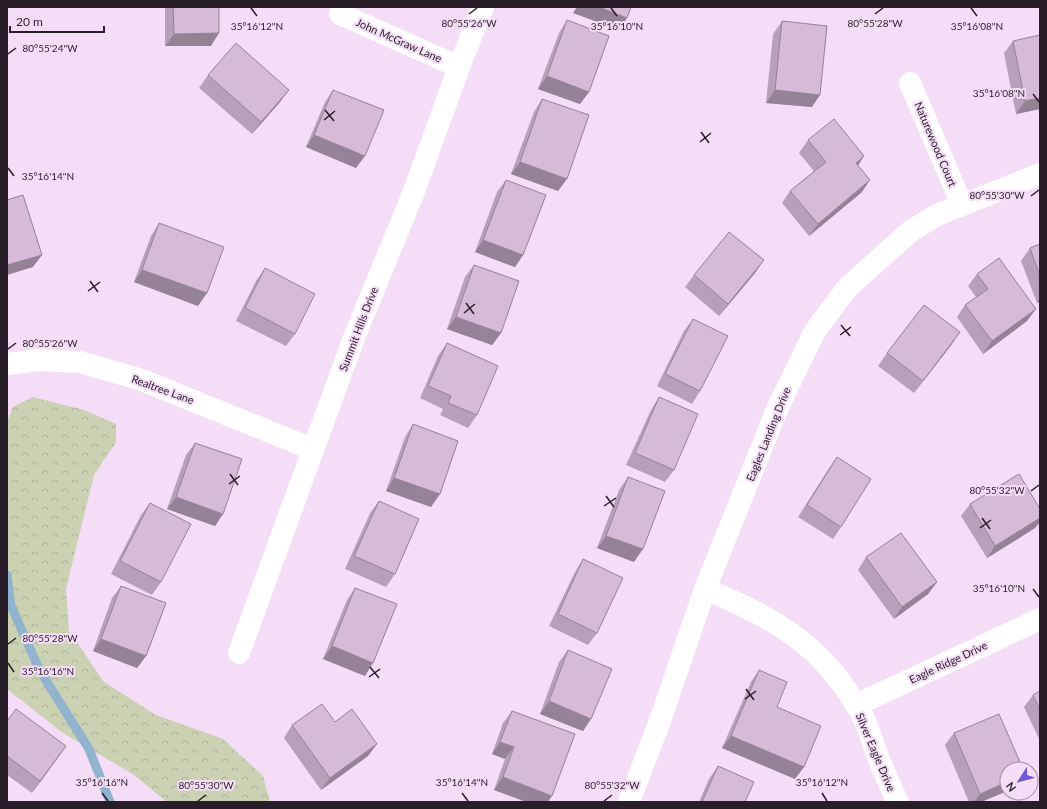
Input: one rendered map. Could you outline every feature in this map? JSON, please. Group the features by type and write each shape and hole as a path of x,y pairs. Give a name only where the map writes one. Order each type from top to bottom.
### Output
{"street":[{"name":"Summit Hills Drive","path":"238,653 355,335 413,194 459,67 483,7"},
{"name":"John McGraw Lane","path":"340,14 459,67"},
{"name":"Naturewood Court","path":"910,83 962,205"},
{"name":"Eagles Landing Drive","path":"629,802 661,718 706,588 778,407 815,331 848,287 912,230 937,215 1040,174"},
{"name":"Realtree Lane","path":"7,364 38,360 80,362 142,380 312,449"},
{"name":"Silver Eagle Drive","path":"706,588 776,623 805,642 826,663 863,716 885,776 898,802"},
{"name":"Eagle Ridge Drive","path":"856,706 1040,619"}],"green space":[{"path":"33,397 84,410 116,424 116,442 94,475 66,589 69,631 104,682 156,715 223,739 263,776 270,802 167,802 134,775 63,733 7,689 7,422 13,407"}],"building":[{"path":"173,7 219,7 219,33 174,34"},
{"path":"599,7 631,7 627,18"},
{"path":"567,20 609,36 589,92 547,76"},
{"path":"782,21 827,26 820,95 775,90"},
{"path":"1040,35 1040,98 1025,101 1013,41"},
{"path":"236,43 289,90 261,122 208,75"},
{"path":"333,90 384,110 365,156 314,135"},
{"path":"542,99 589,115 567,179 520,162"},
{"path":"834,119 864,156 856,163 870,180 818,224 790,191 826,162 808,140"},
{"path":"506,180 546,195 523,255 483,240"},
{"path":"23,195 42,255 7,265 7,200"},
{"path":"159,223 224,247 207,293 142,270"},
{"path":"729,232 764,260 728,304 694,275"},
{"path":"1040,244 1040,276 1030,248"},
{"path":"999,258 1036,309 992,341 965,305 988,289 977,274"},
{"path":"474,265 519,281 501,333 456,317"},
{"path":"265,268 315,294 295,334 245,308"},
{"path":"924,305 960,332 923,381 887,353"},
{"path":"693,319 728,336 700,391 665,374"},
{"path":"447,343 498,366 477,415 448,403 451,396 428,386"},
{"path":"659,397 698,414 674,470 635,453"},
{"path":"413,424 458,441 440,494 394,478"},
{"path":"195,443 242,459 223,514 176,497"},
{"path":"837,457 871,479 841,527 807,505"},
{"path":"1019,474 1040,509 1040,518 995,546 970,504"},
{"path":"628,477 665,491 643,549 606,536"},
{"path":"379,501 419,519 395,574 354,556"},
{"path":"150,503 191,524 161,582 120,561"},
{"path":"901,533 937,582 902,607 866,557"},
{"path":"583,559 623,578 597,633 558,614"},
{"path":"121,586 166,603 146,656 101,639"},
{"path":"355,588 397,604 373,663 332,646"},
{"path":"568,650 612,669 591,719 549,701"},
{"path":"759,670 787,682 777,707 821,726 804,767 731,736"},
{"path":"1040,691 1040,710 1033,695"},
{"path":"322,704 335,722 352,709 377,744 330,778 292,725"},
{"path":"16,709 66,746 40,781 7,756 7,721"},
{"path":"512,711 575,734 552,796 503,777 514,747 500,742"},
{"path":"999,714 1020,761 999,761 999,786 980,794 954,733"},
{"path":"718,766 754,782 745,802 702,802"}],"waterway":[{"path":"7,575 11,606 40,671 89,749 110,802"}]}
